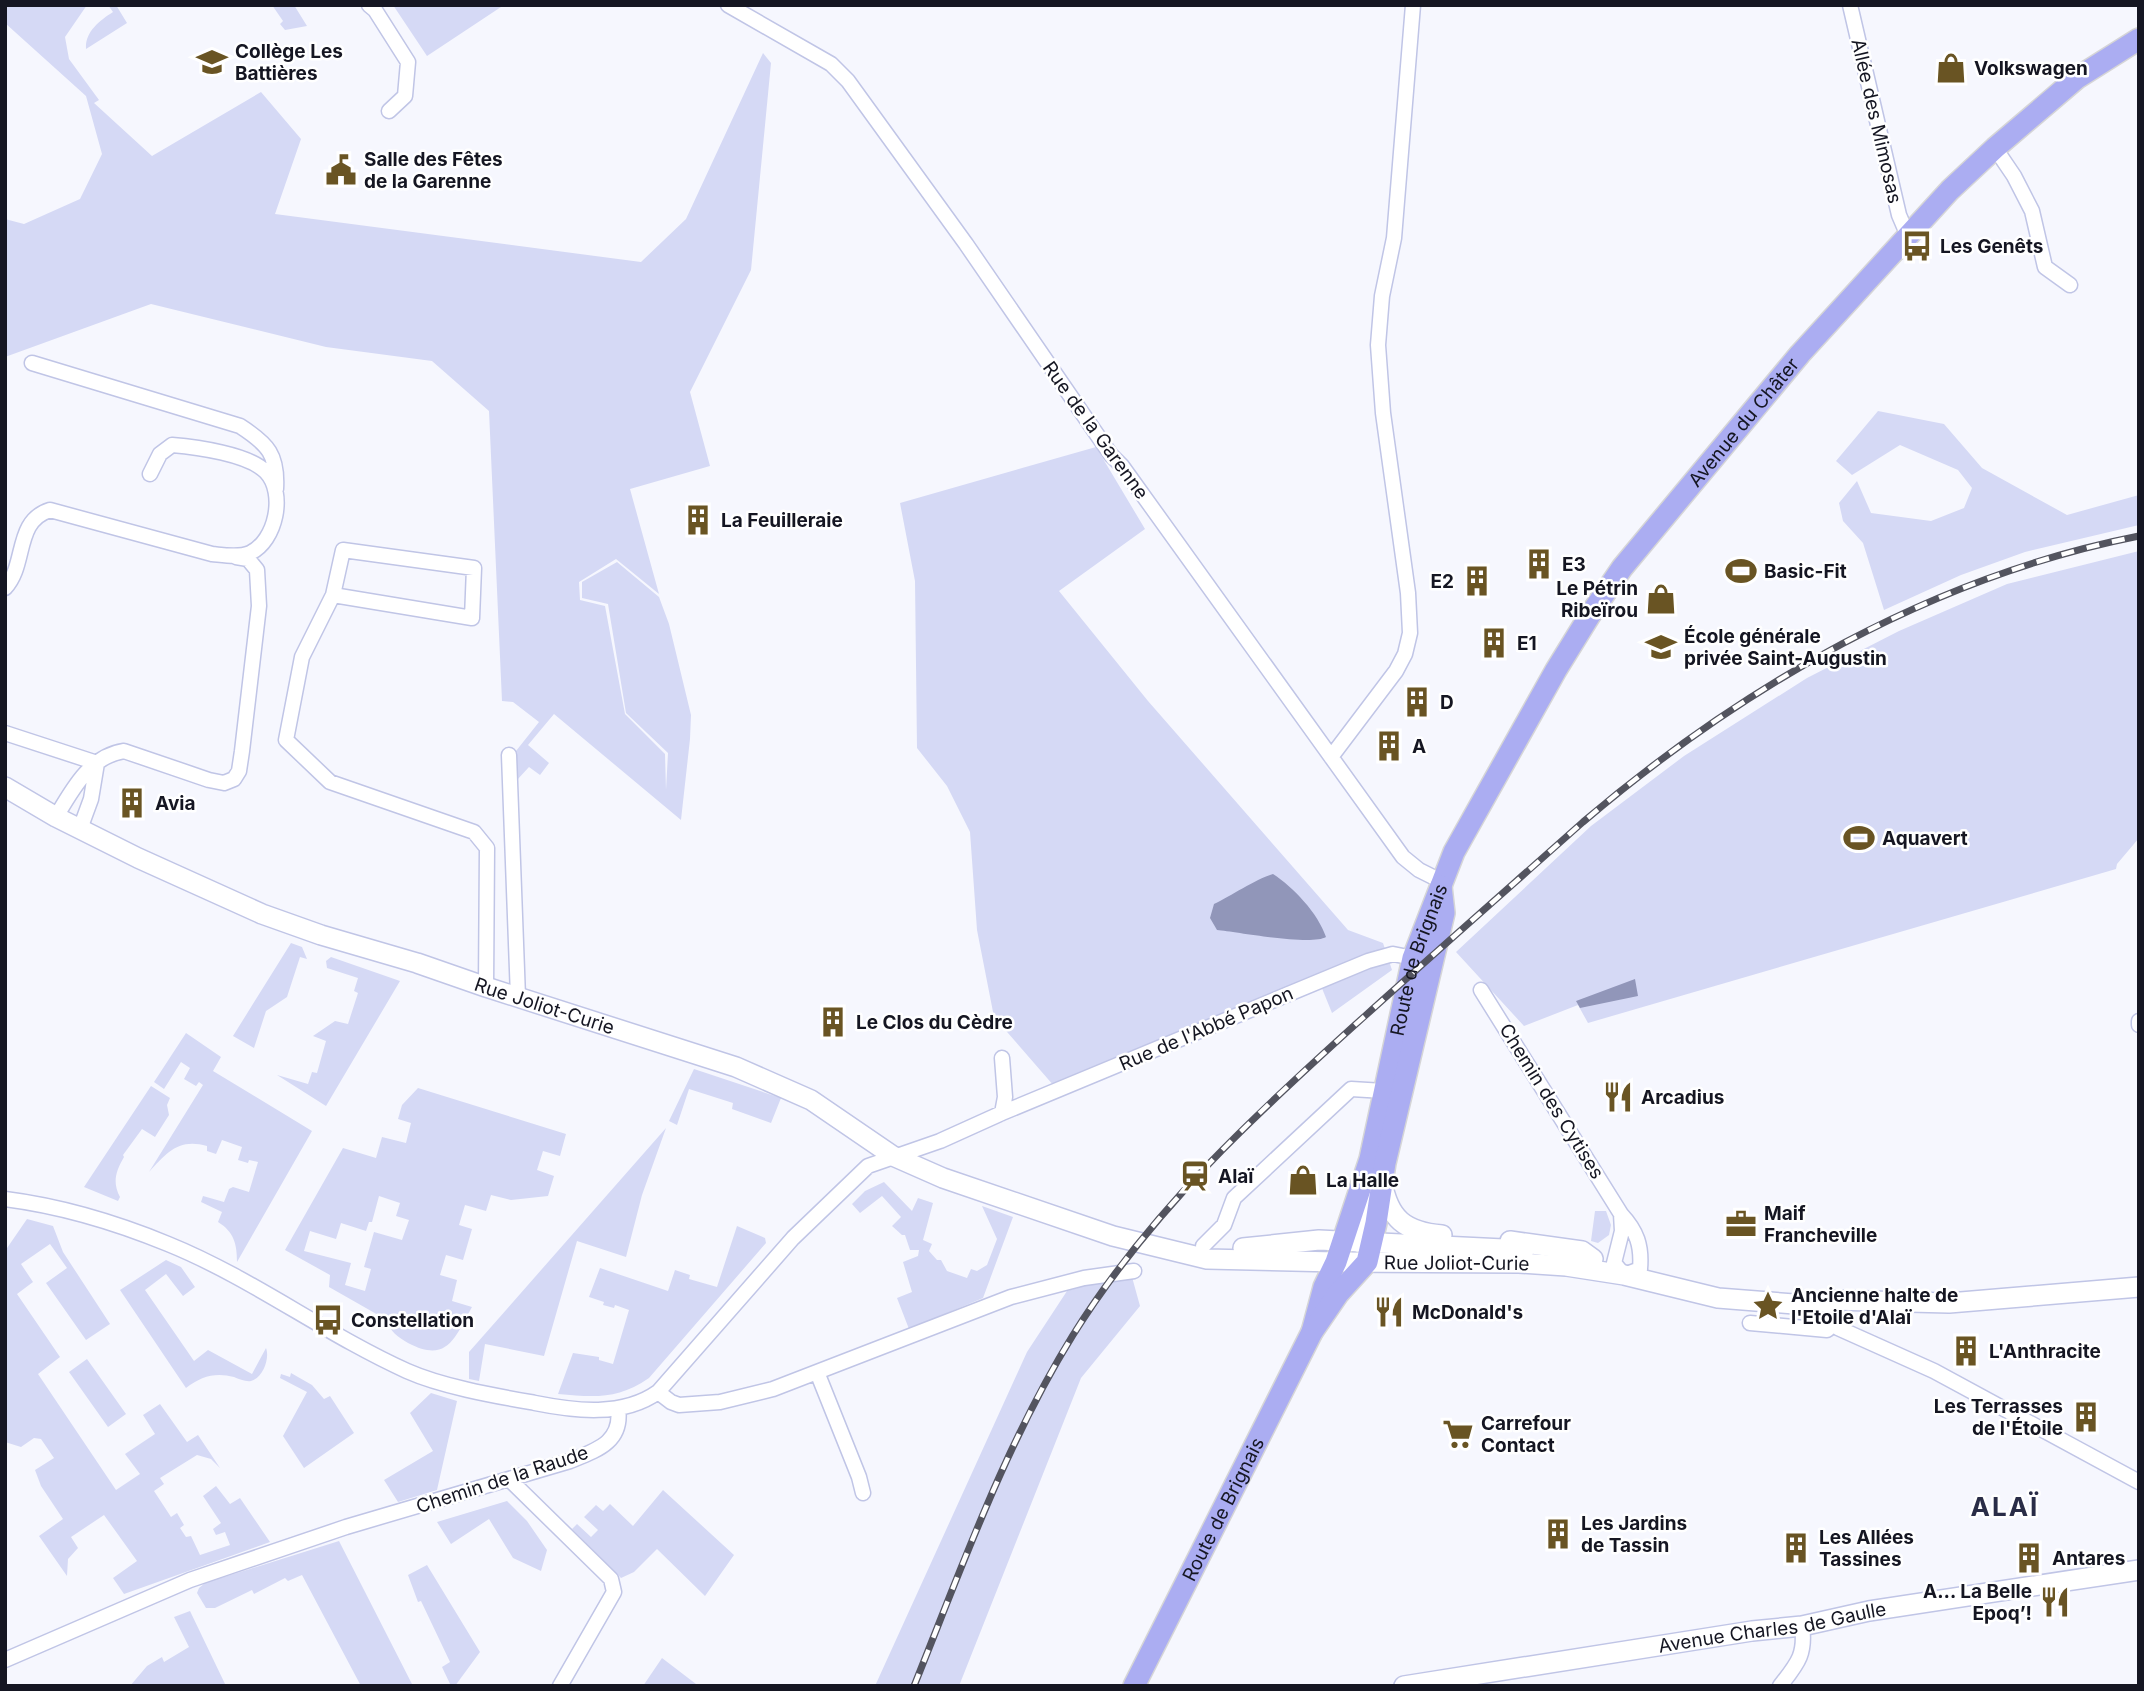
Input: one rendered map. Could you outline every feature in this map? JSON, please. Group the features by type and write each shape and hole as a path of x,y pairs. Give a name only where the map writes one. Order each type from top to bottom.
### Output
{"main road":[{"name":"Avenue du Châter","path":"1441,881 1454,852 1556,670 1622,568 1800,354 1950,190 2077,78 2139,39"},
{"name":"Rue Joliot-Curie","path":"6,790 80,829 262,914 692,1051 788,1088 811,1100 893,1156 943,1178 1113,1236 1207,1258 1336,1262 1360,1247 1524,1250 1593,1259 1626,1269 1721,1287 1750,1291 1808,1292 1831,1300 1950,1303 2139,1287"},
{"name":"Route de Brignais","path":"1360,1247 1370,1159 1413,958 1441,881"},
{"name":"Route de Brignais","path":"1134,1686 1312,1332 1338,1294 1360,1247 1382,1182 1444,913 1441,881"},
{"name":"Rue Joliot-Curie","path":"1382,1182 1385,1200 1391,1212 1400,1222 1417,1231 1540,1243 1582,1251 1593,1259"},
{"name":"Rue Joliot-Curie","path":"1083,1224 1116,1227 1203,1246 1230,1249 1319,1240 1360,1247 1519,1263 1626,1269"},
{"name":"Route de Brignais","path":"1312,1332 1324,1287 1336,1262 1360,1247"},
{"name":"Avenue Charles de Gaulle","path":"1404,1686 1752,1631 1802,1626 1869,1611 2139,1570"}],"street":[{"path":"369,5 375,10 408,62 405,96 389,111"},
{"name":"Rue de la Garenne","path":"728,5 840,72 978,262 1111,455 1123,467 1403,857 1419,870 1441,881"},
{"path":"1331,757 1396,671 1405,654 1410,633 1408,593 1383,413 1378,345 1382,296 1394,238 1413,5"},
{"name":"Allée des Mimosas","path":"1850,5 1899,215 1908,236"},
{"path":"1995,148 2014,176 2032,211 2045,267 2070,285"},
{"path":"32,363 240,426 261,440 277,468 277,515 265,539 250,554 231,556"},
{"path":"150,474 160,454 172,445 192,447 225,453 244,460 266,472 275,491"},
{"path":"5,588 17,566 26,528 39,513 50,510 212,554 248,559 257,570 259,606 242,751 239,771 234,779 224,783 209,780 124,751 115,752 97,762 76,782 56,817"},
{"path":"333,595 472,618 474,568 343,550 333,595 302,657 286,740 330,782 474,832 487,848 486,987"},
{"path":"5,733 97,762"},
{"path":"509,755 517,997"},
{"path":"80,829 91,799 97,762"},
{"name":"Rue de l'Abbé Papon","path":"893,1156 940,1141 1368,961 1393,954 1413,958"},
{"name":"Chemin des Cytises","path":"1481,990 1631,1226 1642,1251 1626,1269"},
{"path":"1002,1058 1005,1097 1002,1113"},
{"path":"1203,1246 1224,1225 1234,1198 1351,1088 1384,1091"},
{"path":"5,1199 69,1212 168,1244 410,1372 482,1393 555,1407 591,1410 618,1408 646,1400 658,1392 793,1238 868,1166 893,1156"},
{"path":"1621,1214 1626,1269"},
{"path":"658,1392 679,1405 720,1402 773,1389 1011,1297 1084,1278 1134,1271"},
{"path":"1831,1300 1830,1314 1833,1324 1839,1328 1934,1371 2139,1482"},
{"path":"1751,1323 1828,1330 1833,1324"},
{"path":"817,1372 863,1493"},
{"name":"Chemin de la Raude","path":"5,1660 190,1580 345,1527 570,1461 601,1447 616,1432 620,1422 618,1408"},
{"path":"510,1480 611,1579 614,1592 560,1686"},
{"path":"1780,1686 1799,1661 1804,1645 1802,1626"}],"shaded area":[{"path":"5,5 87,5 65,37 69,59 99,100 94,103 152,156 261,92 301,139 275,214 641,262 686,219 763,53 771,63 751,270 690,392 710,466 630,489 659,594 616,559 579,582 580,600 605,606 625,714 665,754 666,790 668,753 626,713 608,604 582,598 582,582 617,562 659,597 669,624 691,715 681,820 554,714 528,745 549,763 540,775 529,767 517,780 516,751 539,722 513,702 502,701 489,411 432,361 326,347 151,304 5,357 5,219 24,224 80,199 102,154 86,96 5,23"},
{"path":"108,5 116,5 127,23 86,49 90,32 113,12"},
{"path":"272,5 294,5 307,26 285,30 280,24 283,21"},
{"path":"393,5 504,5 427,56"},
{"path":"1878,411 1944,424 1982,468 2067,515 2139,495 2139,525 2025,552 1961,575 1884,610 1863,543 1843,521 1839,503 1857,481 1871,513 1931,521 1964,508 1972,488 1958,470 1900,445 1852,475 1836,461"},
{"path":"1096,447 1145,529 1059,591 1148,701 1348,930 1383,943 1392,970 1332,1013 1317,976 1054,1086 994,1017 977,930 970,832 947,786 917,748 915,581 900,503"},
{"path":"2139,551 2139,838 2117,864 2116,869 1588,1023 1578,1005 1524,1026 1456,952 1591,826 1684,756 1807,678 1899,631 2007,584"},
{"path":"1273,874 1304,901 1326,937 1290,939 1217,930 1210,918 1214,904"},
{"path":"291,943 302,947 307,959 300,957 287,997 266,1011 254,1048 233,1036"},
{"path":"331,957 400,981 326,1106 277,1075 308,1084 312,1072 317,1073 326,1041 313,1036 335,1021 348,1024 358,993 354,991 358,978 327,968 326,961"},
{"path":"1635,979 1638,996 1580,1008 1576,1001"},
{"path":"186,1033 221,1057 213,1071 312,1131 237,1262 234,1239 218,1222 222,1212 201,1202 203,1196 224,1202 229,1189 233,1187 249,1192 258,1162 238,1160 242,1147 222,1140 216,1154 207,1151 207,1146 197,1144 174,1149 149,1172 203,1085 199,1082 196,1086 184,1079 190,1068 181,1062 164,1089 154,1082"},
{"path":"694,1069 781,1098 771,1123 732,1109 733,1103 689,1089 677,1125 669,1121"},
{"path":"151,1086 170,1098 167,1105 169,1115 155,1137 142,1129 123,1155 116,1177 120,1197 118,1201 84,1187"},
{"path":"418,1088 566,1134 560,1156 543,1151 537,1170 554,1176 548,1196 511,1200 491,1195 486,1211 465,1205 459,1225 472,1229 463,1260 446,1255 440,1275 457,1280 452,1301 472,1307 455,1337 441,1349 422,1349 401,1339 392,1331 387,1320 329,1287 330,1275 285,1250 343,1148 376,1158 382,1137 406,1143 411,1123 398,1119 402,1105","holes":["379,1196 400,1203 396,1216 409,1220 402,1240 374,1232 364,1267 371,1269 365,1291 345,1285 351,1263 304,1251 310,1231 336,1239 341,1223 366,1231 369,1222 372,1222"]},
{"path":"666,1128 642,1195 626,1257 577,1241 544,1356 485,1344 479,1381 469,1379 469,1352"},
{"path":"884,1182 912,1211 918,1198 933,1203 923,1240 932,1244 929,1251 937,1260 941,1260 947,1271 967,1278 971,1269 977,1271 987,1265 997,1239 982,1206 1013,1217 983,1298 909,1329 897,1298 912,1292 903,1262 918,1256 919,1250 910,1250 905,1235 892,1226 901,1217 882,1196 860,1213 852,1204 865,1191"},
{"path":"1595,1211 1606,1211 1611,1225 1609,1235 1598,1243 1591,1241"},
{"path":"27,1219 53,1226 63,1252 110,1324 86,1340 46,1283 67,1268 50,1244 21,1264 33,1282 17,1294 60,1357 38,1374 116,1490 140,1474 125,1454 155,1434 143,1415 160,1404 187,1442 198,1435 220,1468 211,1459 197,1455 160,1478 164,1484 154,1491 171,1517 177,1513 184,1525 180,1528 186,1537 191,1536 200,1555 230,1545 225,1532 216,1535 213,1529 221,1523 203,1496 216,1486 230,1504 240,1498 270,1542 124,1594 113,1578 137,1561 104,1515 71,1537 78,1548 68,1559 67,1576 39,1536 63,1519 41,1486 35,1470 54,1458 41,1439 34,1438 21,1447 5,1442 5,1251"},
{"path":"737,1226 765,1238 766,1243 649,1378 616,1394 558,1394 573,1353 599,1357 599,1360 613,1364 629,1310 615,1305 614,1308 603,1305 604,1302 589,1297 600,1268 668,1291 675,1270 690,1275 689,1279 717,1287"},
{"path":"166,1260 181,1267 195,1287 183,1296 166,1274 145,1290 194,1361 208,1350 252,1374 266,1348 267,1357 259,1376 247,1381 215,1375 203,1378 186,1388 120,1290"},
{"path":"1132,1277 1140,1306 1081,1378 959,1686 875,1686 1027,1352 1067,1291 1094,1283"},
{"path":"87,1359 126,1414 108,1427 69,1372"},
{"path":"291,1373 312,1385 324,1399 330,1396 354,1433 304,1468 283,1436 307,1392 280,1378 281,1374 290,1377"},
{"path":"431,1393 457,1401 437,1490 398,1502 384,1480 433,1451 410,1413"},
{"path":"663,1490 734,1555 705,1596 657,1549 634,1572 621,1578 572,1529 577,1524 591,1537 598,1530 584,1517 596,1505 603,1511 610,1504 633,1526"},
{"path":"507,1501 527,1521 547,1550 541,1571 513,1558 489,1519 451,1544 437,1522"},
{"path":"339,1541 413,1686 361,1686 302,1575 288,1581 285,1578 254,1594 252,1590 215,1608 206,1608 197,1593 205,1583"},
{"path":"427,1565 480,1652 455,1686 451,1686 442,1667 450,1662 421,1601 418,1602 408,1575"},
{"path":"190,1611 226,1686 130,1686 147,1666 162,1657 164,1662 189,1647 174,1617"},
{"path":"662,1658 696,1684 643,1686"}],"railway":[{"path":"914,1686 1005,1463 1073,1335 1136,1246 1172,1204 1208,1164 1286,1088 1583,822 1644,772 1774,683 1843,643 1914,609 1987,579 2062,554 2139,536"}],"place":[{"name":"Collège Les Battières","path":"212,62"},
{"name":"Volkswagen","path":"1951,68"},
{"name":"Salle des Fêtes de la Garenne","path":"341,170"},
{"name":"Les Genêts","path":"1917,246"},
{"name":"La Feuilleraie","path":"698,520"},
{"name":"E3","path":"1539,564"},
{"name":"Basic-Fit","path":"1741,571"},
{"name":"E2","path":"1477,581"},
{"name":"Le Pétrin Ribeïrou","path":"1661,599"},
{"name":"E1","path":"1494,643"},
{"name":"École générale privée Saint-Augustin","path":"1661,647"},
{"name":"D","path":"1417,702"},
{"name":"A","path":"1389,746"},
{"name":"Avia","path":"132,803"},
{"name":"Aquavert","path":"1859,838"},
{"name":"Le Clos du Cèdre","path":"833,1022"},
{"name":"Arcadius","path":"1618,1097"},
{"name":"Alaï","path":"1195,1176"},
{"name":"La Halle","path":"1303,1180"},
{"name":"Maif Francheville","path":"1741,1224"},
{"name":"Ancienne halte de l'Etoile d'Alaï","path":"1768,1306"},
{"name":"McDonald's","path":"1389,1312"},
{"name":"Constellation","path":"328,1320"},
{"name":"L'Anthracite","path":"1966,1351"},
{"name":"Les Terrasses de l'Étoile","path":"2086,1417"},
{"name":"Carrefour Contact","path":"1458,1434"},
{"name":"Les Jardins de Tassin","path":"1558,1534"},
{"name":"Les Allées Tassines","path":"1796,1548"},
{"name":"Antares","path":"2029,1558"},
{"name":"A… La Belle Epoq’!","path":"2055,1602"}],"district":[{"name":"ALAÏ","path":"2005,1507"}]}
